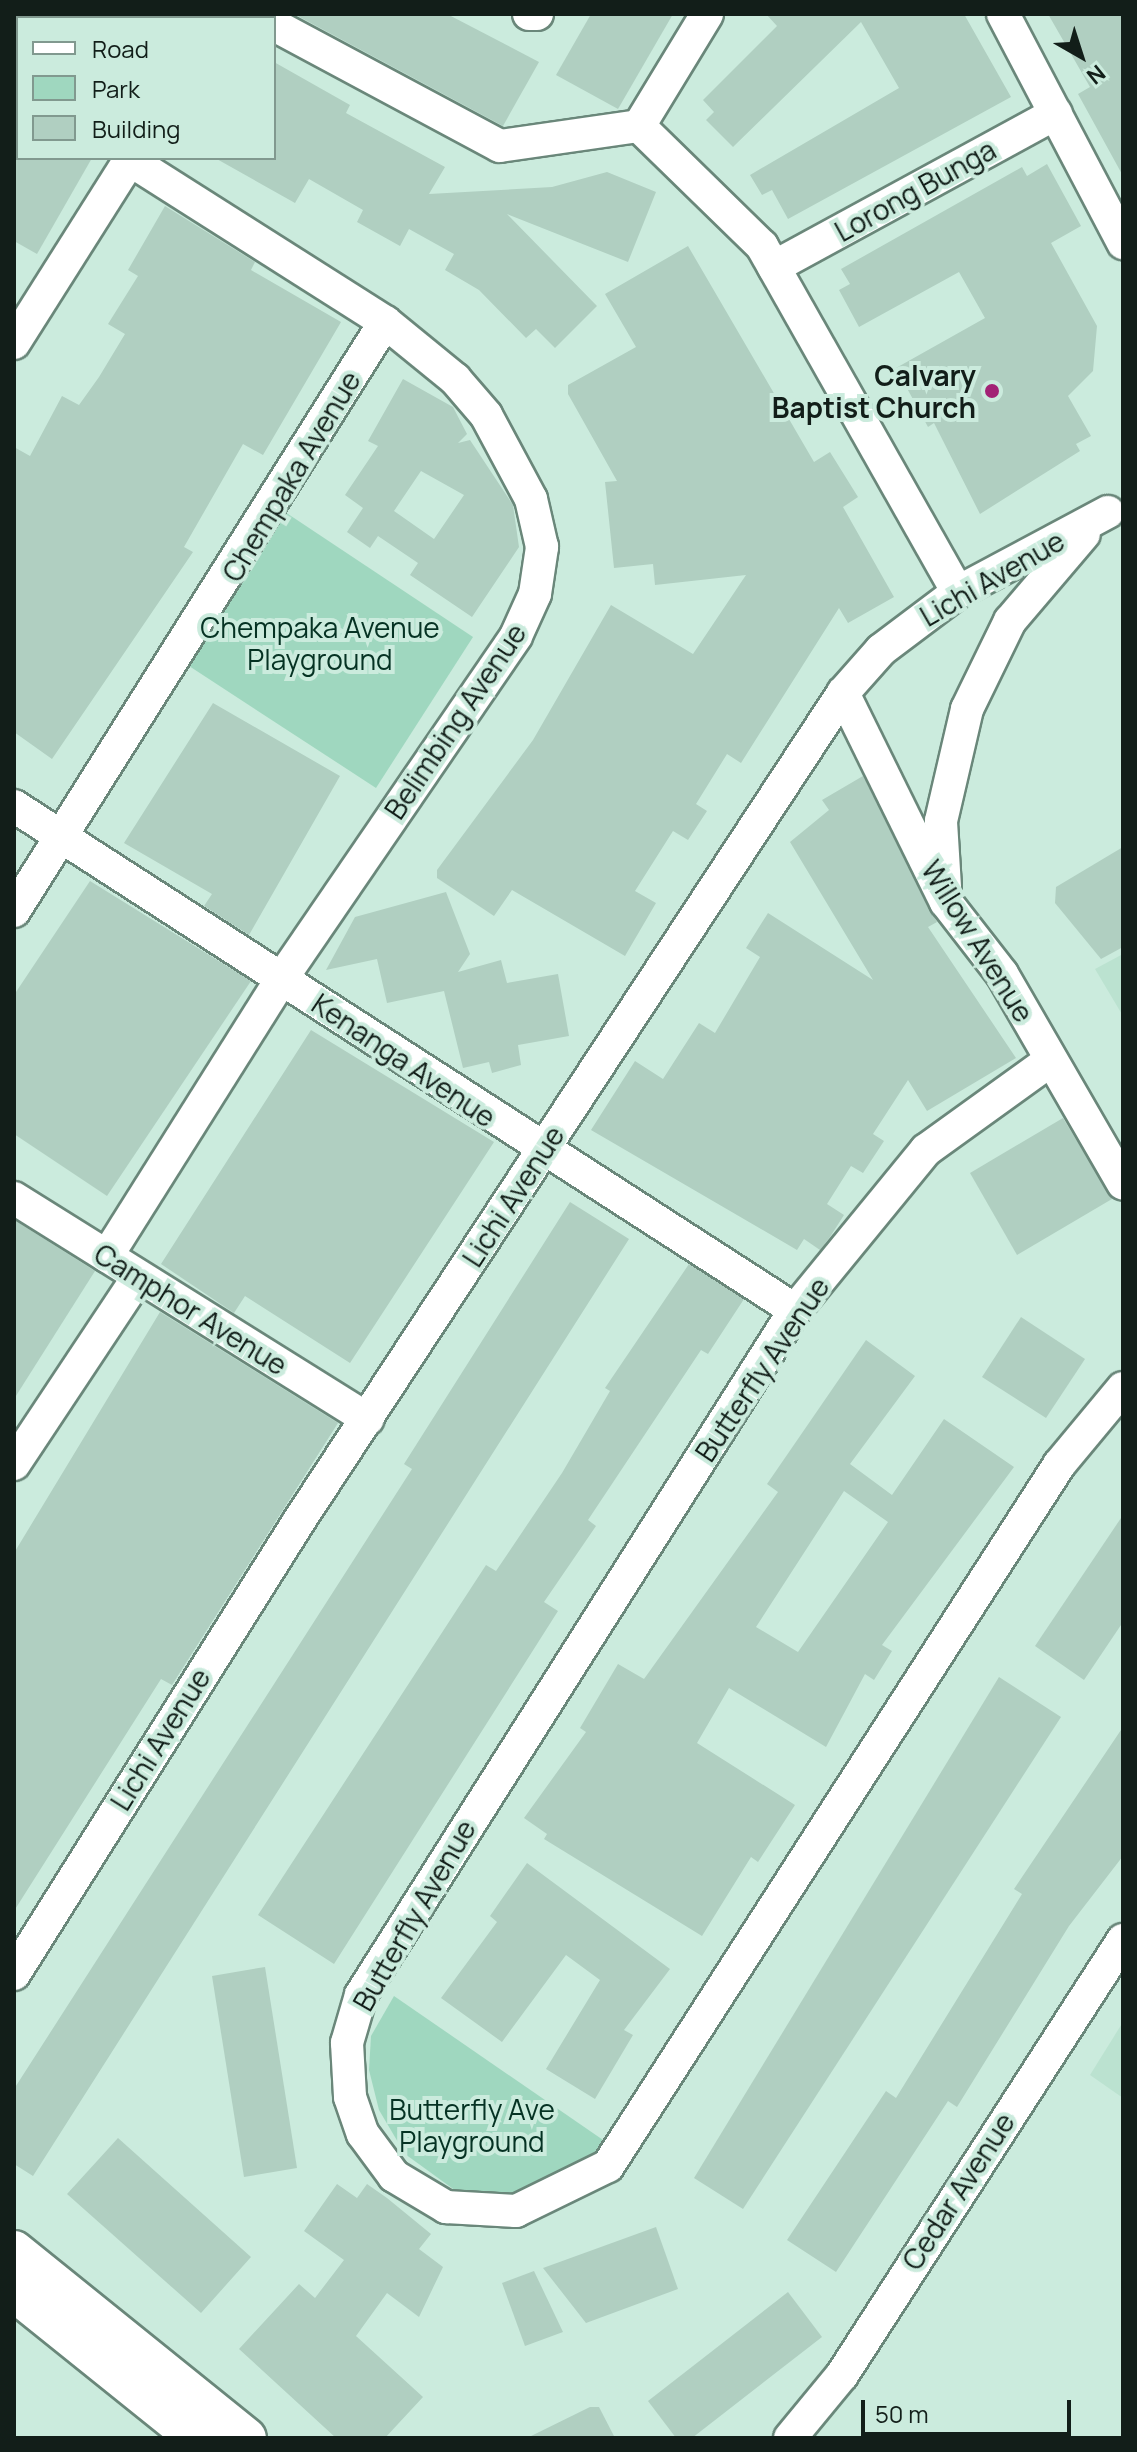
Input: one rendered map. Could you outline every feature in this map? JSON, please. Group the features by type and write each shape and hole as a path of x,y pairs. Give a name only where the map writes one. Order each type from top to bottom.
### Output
{"main road":[{"path":"14,2251 246,2438"},
{"path":"14,2291 197,2438"}],"street":[{"path":"529,14 537,14"},
{"path":"639,126 707,14"},
{"path":"1003,14 1123,243"},
{"path":"276,26 500,146 639,126"},
{"name":"Lorong Bunga","path":"774,267 1056,113"},
{"path":"639,126 744,222 774,267 958,592"},
{"path":"14,343 129,160"},
{"name":"Belimbing Avenue","path":"107,1256 282,978 516,636 535,594 542,547 536,512 486,415 385,322 132,160"},
{"name":"Chempaka Avenue","path":"14,911 385,322"},
{"path":"946,902 941,821 974,691 1010,621 1115,508"},
{"name":"Lichi Avenue","path":"14,1974 368,1419 843,693 881,650 958,592 1115,508"},
{"name":"Willow Avenue","path":"843,693 946,902 1002,974 1123,1184"},
{"name":"Kenanga Avenue","path":"14,806 282,978 541,1152 795,1310"},
{"name":"Butterfly Avenue","path":"1051,1060 926,1150 795,1310 355,2009 347,2079 363,2134 394,2176 446,2207 516,2211 608,2166 1059,1465 1123,1388"},
{"name":"Camphor Avenue","path":"14,1198 107,1256 137,1279 368,1419"},
{"path":"14,1464 137,1279"},
{"name":"Cedar Avenue","path":"790,2438 842,2375 1123,1940"}],"shaded area":[{"path":"1123,954 1123,1016 1095,969"},
{"path":"1123,2022 1123,2098 1090,2075"}],"green space":[{"name":"Chempaka Avenue Playground","path":"282,510 473,637 376,788 186,664"},
{"name":"Butterfly Ave Playground","path":"394,1996 606,2142 590,2159 523,2194 456,2191 405,2154 379,2110 369,2070 371,2036"}],"building":[{"path":"294,14 447,14 539,62 503,126"},
{"path":"591,14 673,14 618,109 556,75"},
{"path":"766,14 964,14 1011,97 788,219 772,190 762,195 750,175 899,88 861,22 733,147 706,120 714,112 703,100 777,26"},
{"path":"1048,14 1123,14 1123,176 1078,94 1090,87"},
{"path":"276,63 350,105 346,113 445,167 429,194 552,187 607,172 656,192 628,262 507,214 597,306 555,348 536,329 526,338 479,290 445,270 454,254 409,229 400,246 357,222 363,210 309,179 295,203 219,160 276,160"},
{"path":"14,158 91,160 37,254 14,241"},
{"path":"1047,164 1081,226 1051,243 1097,326 1093,371 1068,396 1091,436 1076,444 1080,451 980,514 934,423 928,427 896,368 985,318 959,272 859,327 839,290 850,284 841,269 1022,167 1027,176"},
{"path":"165,206 255,262 251,270 341,322 263,455 243,444 184,547 193,552 52,759 14,732 14,447 30,456 62,396 79,405 99,377 125,334 108,324 138,276 128,270"},
{"path":"688,246 814,462 830,452 858,497 843,507 894,597 848,623 839,608 741,763 727,754 696,804 707,811 688,840 673,831 635,891 656,903 625,956 512,890 494,916 437,878 437,870 533,740 611,605 693,654 746,575 655,585 653,564 614,568 605,482 617,481 568,394 568,385 636,347 605,294"},
{"path":"403,379 453,407 467,434 458,443 470,440 513,505 519,547 472,617 410,575 418,563 378,536 370,548 347,532 363,508 345,495 378,446 368,441","holes":["421,471 464,495 434,539 394,511"]},
{"path":"213,703 340,776 249,935 204,906 212,894 124,843"},
{"path":"863,776 937,922 928,927 1016,1058 927,1111 908,1080 873,1134 884,1141 863,1173 851,1166 827,1204 844,1215 830,1237 820,1250 804,1239 797,1250 591,1130 635,1061 663,1079 699,1023 715,1033 760,957 746,948 768,913 873,980 790,842 829,810 822,800"},
{"path":"1123,847 1123,947 1101,959 1055,903 1056,887"},
{"path":"90,881 251,981 107,1196 14,1134 14,995"},
{"path":"446,892 470,954 458,972 501,960 507,983 558,974 569,1036 518,1045 521,1065 492,1073 489,1062 463,1068 444,991 387,1003 377,959 326,970 355,917"},
{"path":"311,1030 494,1142 350,1363 245,1296 234,1313 161,1264"},
{"path":"1063,1118 1112,1199 1017,1255 970,1173"},
{"path":"570,1202 629,1239 33,2176 14,2164 14,2089 412,1469 404,1464"},
{"path":"14,1220 95,1271 14,1399"},
{"path":"689,1264 744,1299 708,1354 701,1350 588,1520 596,1526 544,1602 558,1611 334,1964 258,1915 486,1565 496,1571 562,1473 610,1391 605,1388"},
{"path":"160,1312 338,1423 172,1685 161,1679 14,1911 14,1553"},
{"path":"1021,1317 1085,1359 1046,1418 982,1377"},
{"path":"866,1340 915,1376 850,1464 892,1495 944,1419 1014,1467 882,1645 892,1651 874,1680 865,1674 826,1747 729,1688 697,1743 795,1805 758,1862 751,1857 702,1936 544,1839 547,1834 524,1818 586,1732 580,1728 618,1664 644,1679 778,1492 767,1484","holes":["844,1491 888,1522 798,1652 756,1627"]},
{"path":"1123,1515 1123,1622 1084,1680 1035,1646"},
{"path":"999,1677 1061,1717 743,2209 694,2178"},
{"path":"1123,1727 1123,1856 1069,1926 957,2107 948,2101 836,2272 787,2240 886,2091 896,2098 1022,1894 1014,1889"},
{"path":"527,1863 670,1969 624,2030 633,2035 595,2099 546,2069 600,1980 566,1955 502,2042 441,1998 497,1922 490,1916"},
{"path":"265,1967 297,2168 244,2177 212,1976"},
{"path":"118,2138 251,2257 201,2313 67,2194"},
{"path":"337,2184 357,2198 367,2184 387,2198 431,2234 419,2249 443,2267 419,2317 387,2293 356,2336 423,2397 385,2438 336,2438 239,2349 299,2284 315,2298 344,2260 304,2231"},
{"path":"656,2227 678,2289 586,2323 543,2268"},
{"path":"534,2271 563,2332 525,2346 502,2283"},
{"path":"788,2292 822,2337 692,2438 676,2438 648,2401"},
{"path":"590,2407 599,2407 615,2438 527,2438"}],"place":[{"name":"Calvary Baptist Church","path":"992,391"}]}
